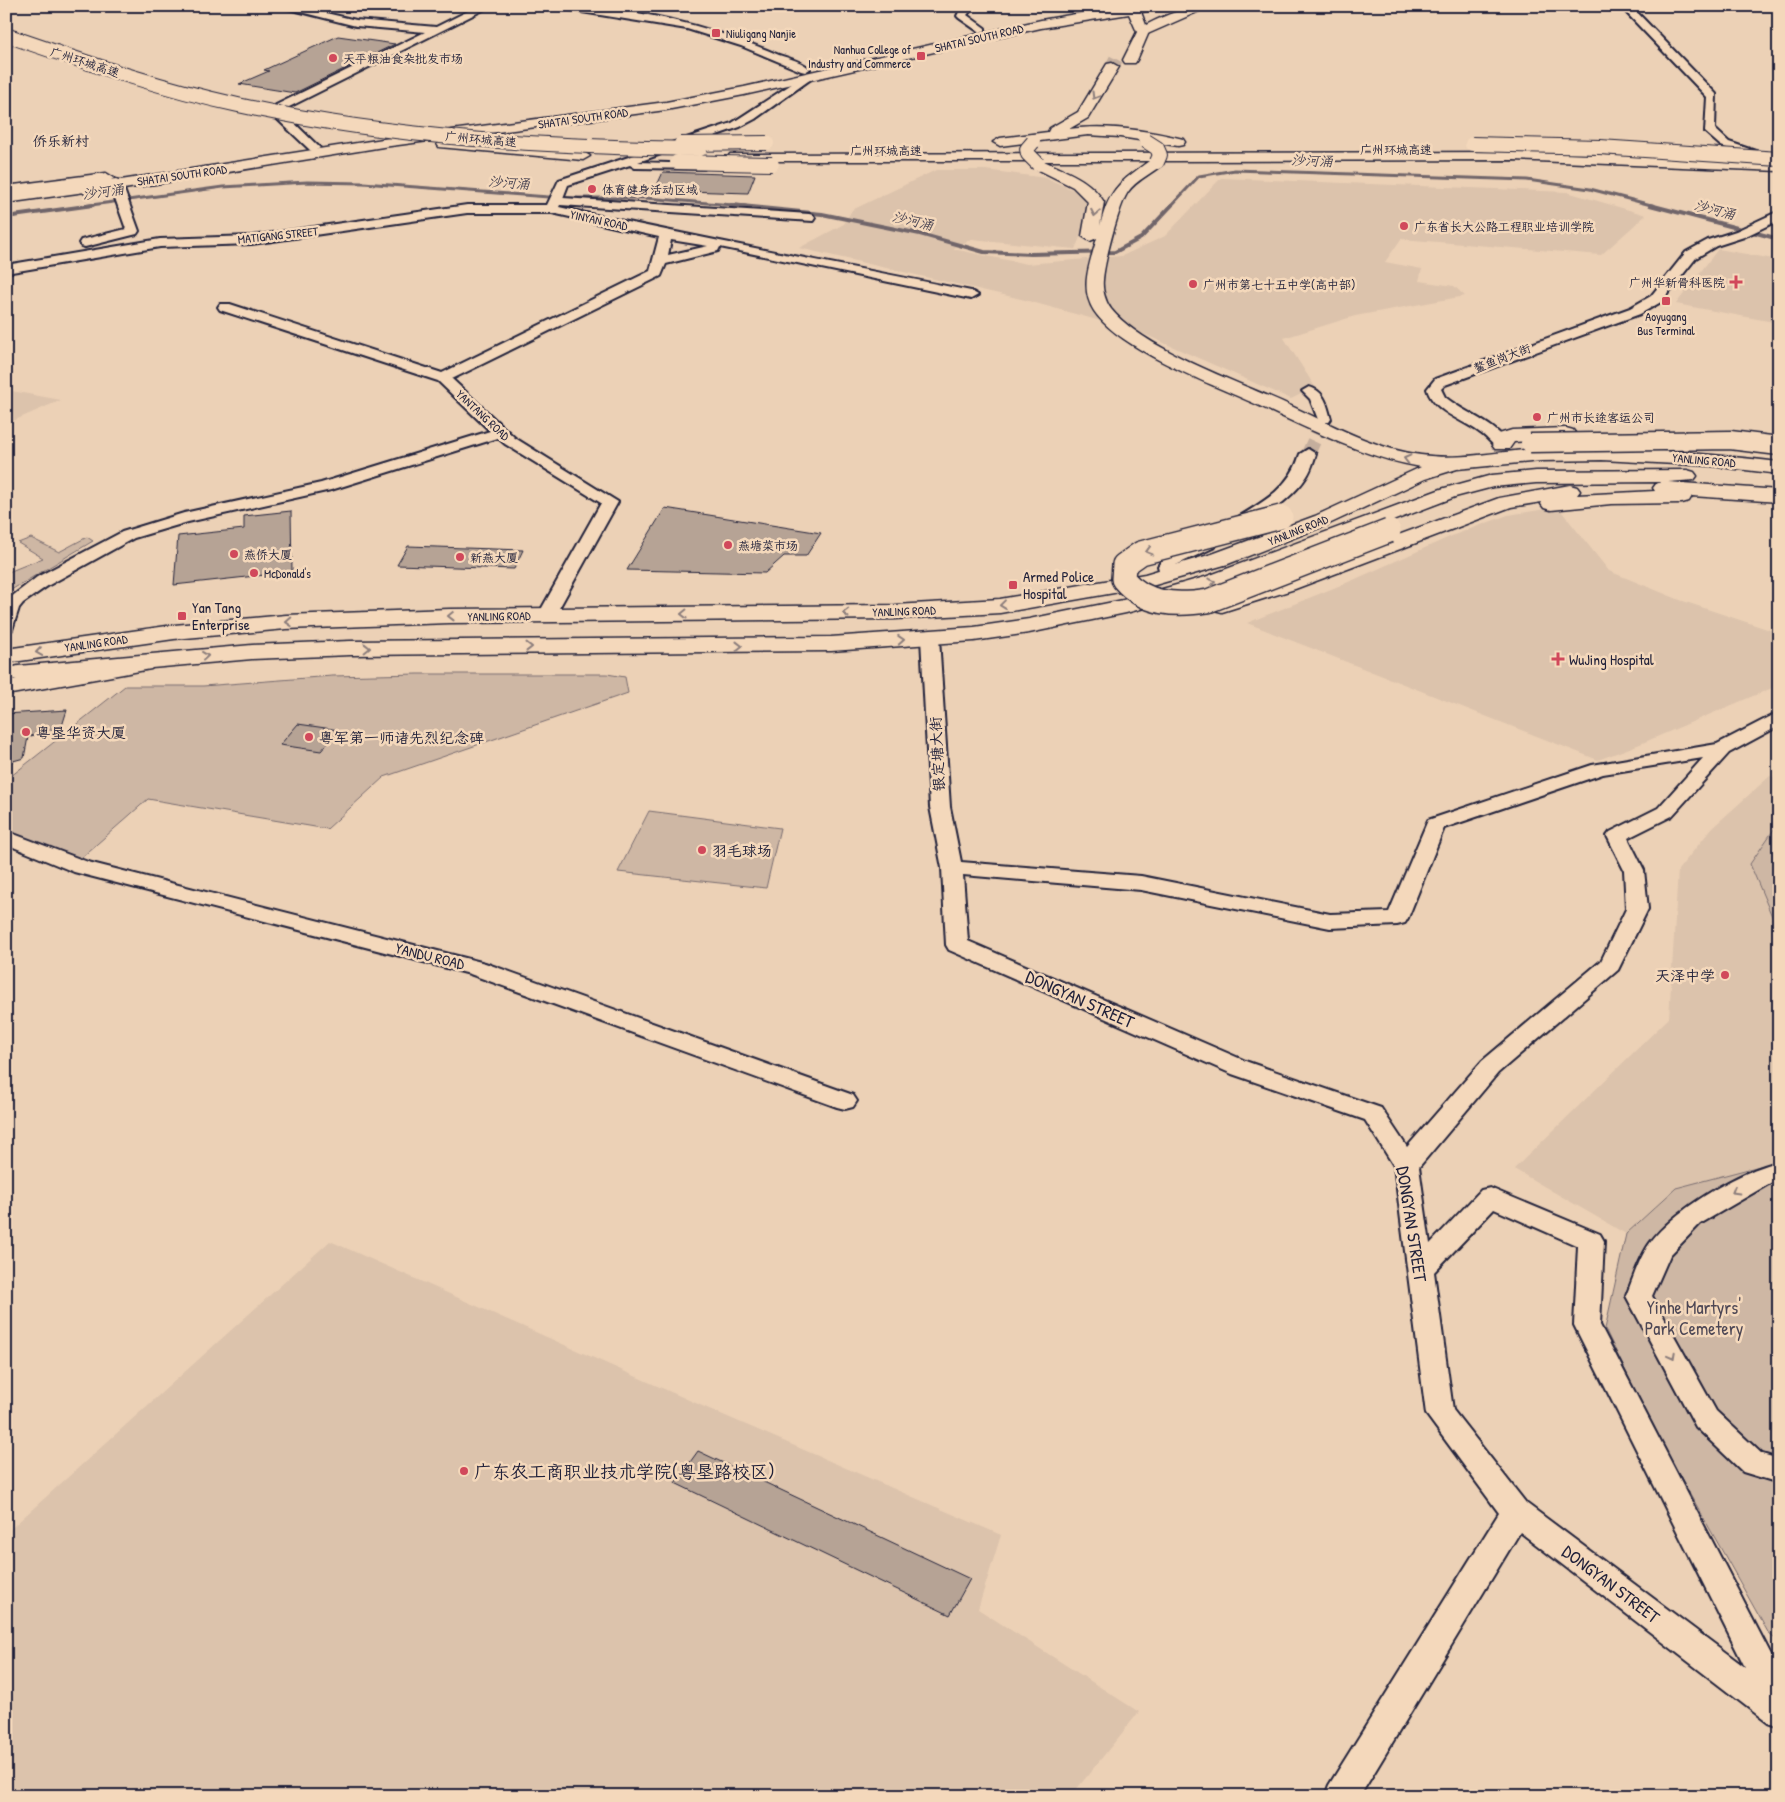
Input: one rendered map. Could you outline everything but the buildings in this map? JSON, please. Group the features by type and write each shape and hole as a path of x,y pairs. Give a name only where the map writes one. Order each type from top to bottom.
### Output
{"main road":[{"name":"SHATAI SOUTH ROAD","path":"6,191 657,99 806,73 1041,24 1100,6"},
{"name":"SHATAI SOUTH ROAD","path":"6,202 120,196 340,150 394,146 511,127 666,106 982,30 1080,13 1154,6"},
{"path":"1069,127 1085,112 1122,66 1143,32 1167,19 1205,6"},
{"path":"1122,66 1129,31 1126,8"},
{"path":"1126,8 1143,32"},
{"path":"1041,24 1085,21 1115,24"},
{"name":"广州环城高速","path":"6,35 100,67 210,98 313,119 420,134 697,153"},
{"name":"广州环城高速","path":"6,47 132,87 225,111 342,132 444,144 584,154 1622,152 1779,160"},
{"path":"420,134 656,144 951,143 1036,138 1069,127 1114,125 1147,138 1209,143 1582,146 1779,160"},
{"path":"1036,138 1029,146 1028,154 1053,169 1089,181"},
{"path":"1147,138 1158,150 1160,157 1152,166"},
{"path":"444,144 583,156 708,163 966,164 1053,169"},
{"name":"广州环城高速","path":"1480,152 1779,167"},
{"path":"1120,178 1152,166 1237,162 1538,162 1779,167"},
{"path":"1010,166 1089,181"},
{"path":"1120,178 1181,166"},
{"path":"1120,178 1095,276 1094,291 1100,306 1118,326 1146,346 1235,394 1355,453 1381,478 1357,495 1141,553 1124,565 1123,579 1136,592 1158,602 1206,602 1495,491 1586,476"},
{"path":"1089,181 1096,202 1084,256 1082,281 1083,296 1088,307 1110,332 1135,349 1184,377 1235,394 1376,450 1416,461 1455,463 1484,448 1530,443 1730,440 1779,446"},
{"path":"6,198 120,196"},
{"path":"1502,445 1506,438 1523,434 1668,436 1721,441 1779,454"},
{"name":"YANLING ROAD","path":"6,656 174,632 240,625 374,618 921,612 1000,606 1066,596 1167,574 1257,546 1351,508 1381,478 1418,475 1455,463 1541,455 1602,454 1712,460 1779,468"},
{"name":"YANLING ROAD","path":"6,688 95,674 156,661 243,652 332,649 733,646 831,644 930,638 1029,626 1126,606 1213,582 1470,486 1514,479 1586,476 1680,476 1779,486"},
{"path":"1029,626 1106,624 1221,605 1287,584 1506,502 1530,497 1567,492 1637,488 1697,489 1779,496"},
{"path":"1463,518 1535,506 1611,498 1692,498 1779,505"},
{"path":"6,674 156,661"}],"street":[{"path":"282,6 356,23 437,30"},
{"path":"314,148 278,114 280,107 486,6"},
{"path":"563,6 689,26 745,44 806,73"},
{"path":"970,6 966,8 962,16 982,30"},
{"path":"1625,6 1712,96 1709,130 1725,144 1779,160"},
{"name":"YINYAN ROAD","path":"806,73 751,117 736,125 563,182 555,201 666,234 971,295"},
{"path":"618,165 778,169"},
{"path":"82,256 79,244 132,231 120,196"},
{"path":"555,201 809,218"},
{"name":"MATIGANG STREET","path":"6,269 160,243 252,240 467,209 555,201"},
{"name":"鳌鱼岗大街","path":"1502,445 1487,431 1440,401 1434,393 1434,389 1440,382 1559,337 1635,311 1656,299 1681,265 1692,255 1712,243 1740,234 1779,215"},
{"path":"443,378 656,273 661,261 666,234"},
{"path":"661,261 699,250 731,246"},
{"name":"YANTANG ROAD","path":"225,307 443,378 510,441 610,502 547,615"},
{"path":"1309,391 1317,397 1324,419"},
{"path":"6,626 10,607 17,599 43,581 128,535 184,518 325,488 501,432"},
{"path":"1167,574 1166,566 1170,561 1211,542 1232,526 1277,501 1291,488 1307,461 1308,454"},
{"name":"银定塘大街","path":"930,638 940,807 952,868"},
{"path":"952,868 1140,883 1330,921 1396,918 1435,824 1599,769 1722,749 1779,718"},
{"path":"1406,1165 1490,1067 1610,965 1637,909 1634,870 1617,836 1665,812 1722,749"},
{"name":"YANDU ROAD","path":"6,837 81,867 477,968 845,1101"},
{"name":"DONGYAN STREET","path":"952,868 957,945 1240,1068 1373,1114 1406,1165 1440,1414 1516,1512 1779,1712"},
{"path":"1779,1171 1765,1174 1691,1217 1659,1250 1639,1296 1706,1419 1753,1463 1779,1471"},
{"path":"1420,1270 1490,1197 1591,1241 1587,1325 1779,1703"},
{"path":"1341,1796 1516,1512"}],"shaded area":[{"name":"广州市第七十五中学(高中部)","path":"936,170 985,170 1046,178 1087,196 1085,226 1075,249 971,239 953,249 1027,264 1122,256 1165,236 1221,178 1567,192 1646,215 1601,255 1401,239 1385,262 1422,269 1419,281 1454,286 1465,296 1355,316 1284,338 1315,387 1291,399 1137,331 1021,299 799,248 844,224 852,210"},
{"name":"广州华新骨科医院","path":"1718,249 1779,260 1779,323 1676,304"},
{"path":"6,390 61,400 6,424"},
{"name":"WuJing Hospital","path":"1558,507 1609,571 1680,600 1779,633 1779,685 1598,760 1247,623 1351,581 1454,535 1508,515"},
{"name":"天泽中学","path":"1770,776 1779,778 1779,822 1750,864 1779,933 1779,1161 1676,1188 1626,1234 1514,1169 1669,1018 1678,870 1712,828"},
{"name":"广东农工商职业技术学院(粤垦路校区)","path":"330,1241 707,1408 1001,1535 978,1609 1139,1712 1071,1796 6,1796 6,1533"}],"green space":[{"path":"87,537 93,541 6,593 6,573 43,558 18,543 31,538 59,552"},
{"path":"607,674 625,677 628,693 384,777 327,829 148,799 80,859 6,834 6,780 125,686 203,686 332,676"},
{"name":"羽毛球场","path":"649,811 780,828 766,888 618,872"},
{"path":"1779,822 1779,933 1750,864"},
{"name":"Yinhe Martyrs' Park Cemetery","path":"1779,1161 1779,1642 1769,1634 1657,1435 1605,1329 1626,1234 1676,1188"}],"waterway":[{"name":"沙河涌","path":"1171,206 1199,176 1235,170 1527,180 1590,189 1655,206"},
{"name":"沙河涌","path":"84,206 223,187 307,182 363,183 562,198 645,198 746,206"},
{"name":"沙河涌","path":"6,217 93,205"},
{"name":"沙河涌","path":"731,205 822,214 920,234 984,252 1031,254 1115,252 1141,238 1172,205"},
{"name":"沙河涌","path":"1650,205 1779,239"}],"tunnel":[{"path":"1112,67 1116,59"},
{"path":"1308,454 1324,419"}],"place":[{"name":"Niuligang Nanjie","path":"716,33"},
{"name":"Nanhua College of Industry and Commerce","path":"921,56"},
{"name":"天平粮油食杂批发市场","path":"333,58"},
{"name":"体育健身活动区域","path":"592,189"},
{"name":"广东省长大公路工程职业培训学院","path":"1404,226"},
{"name":"广州华新骨科医院","path":"1736,282"},
{"name":"广州市第七十五中学(高中部)","path":"1193,284"},
{"name":"Aoyugang Bus Terminal","path":"1666,301"},
{"name":"广州市长途客运公司","path":"1537,417"},
{"name":"燕塘菜市场","path":"728,545"},
{"name":"燕侨大厦","path":"234,554"},
{"name":"新燕大厦","path":"460,557"},
{"name":"McDonald's","path":"254,573"},
{"name":"Armed Police Hospital","path":"1013,585"},
{"name":"Yan Tang Enterprise","path":"182,616"},
{"name":"WuJing Hospital","path":"1558,659"},
{"name":"粤垦华资大厦","path":"26,732"},
{"name":"粤军第一师诸先烈纪念碑","path":"309,737"},
{"name":"羽毛球场","path":"702,850"},
{"name":"天泽中学","path":"1725,975"},
{"name":"广东农工商职业技术学院(粤垦路校区)","path":"464,1471"}],"district":[{"name":"侨乐新村","path":"61,140"}]}
